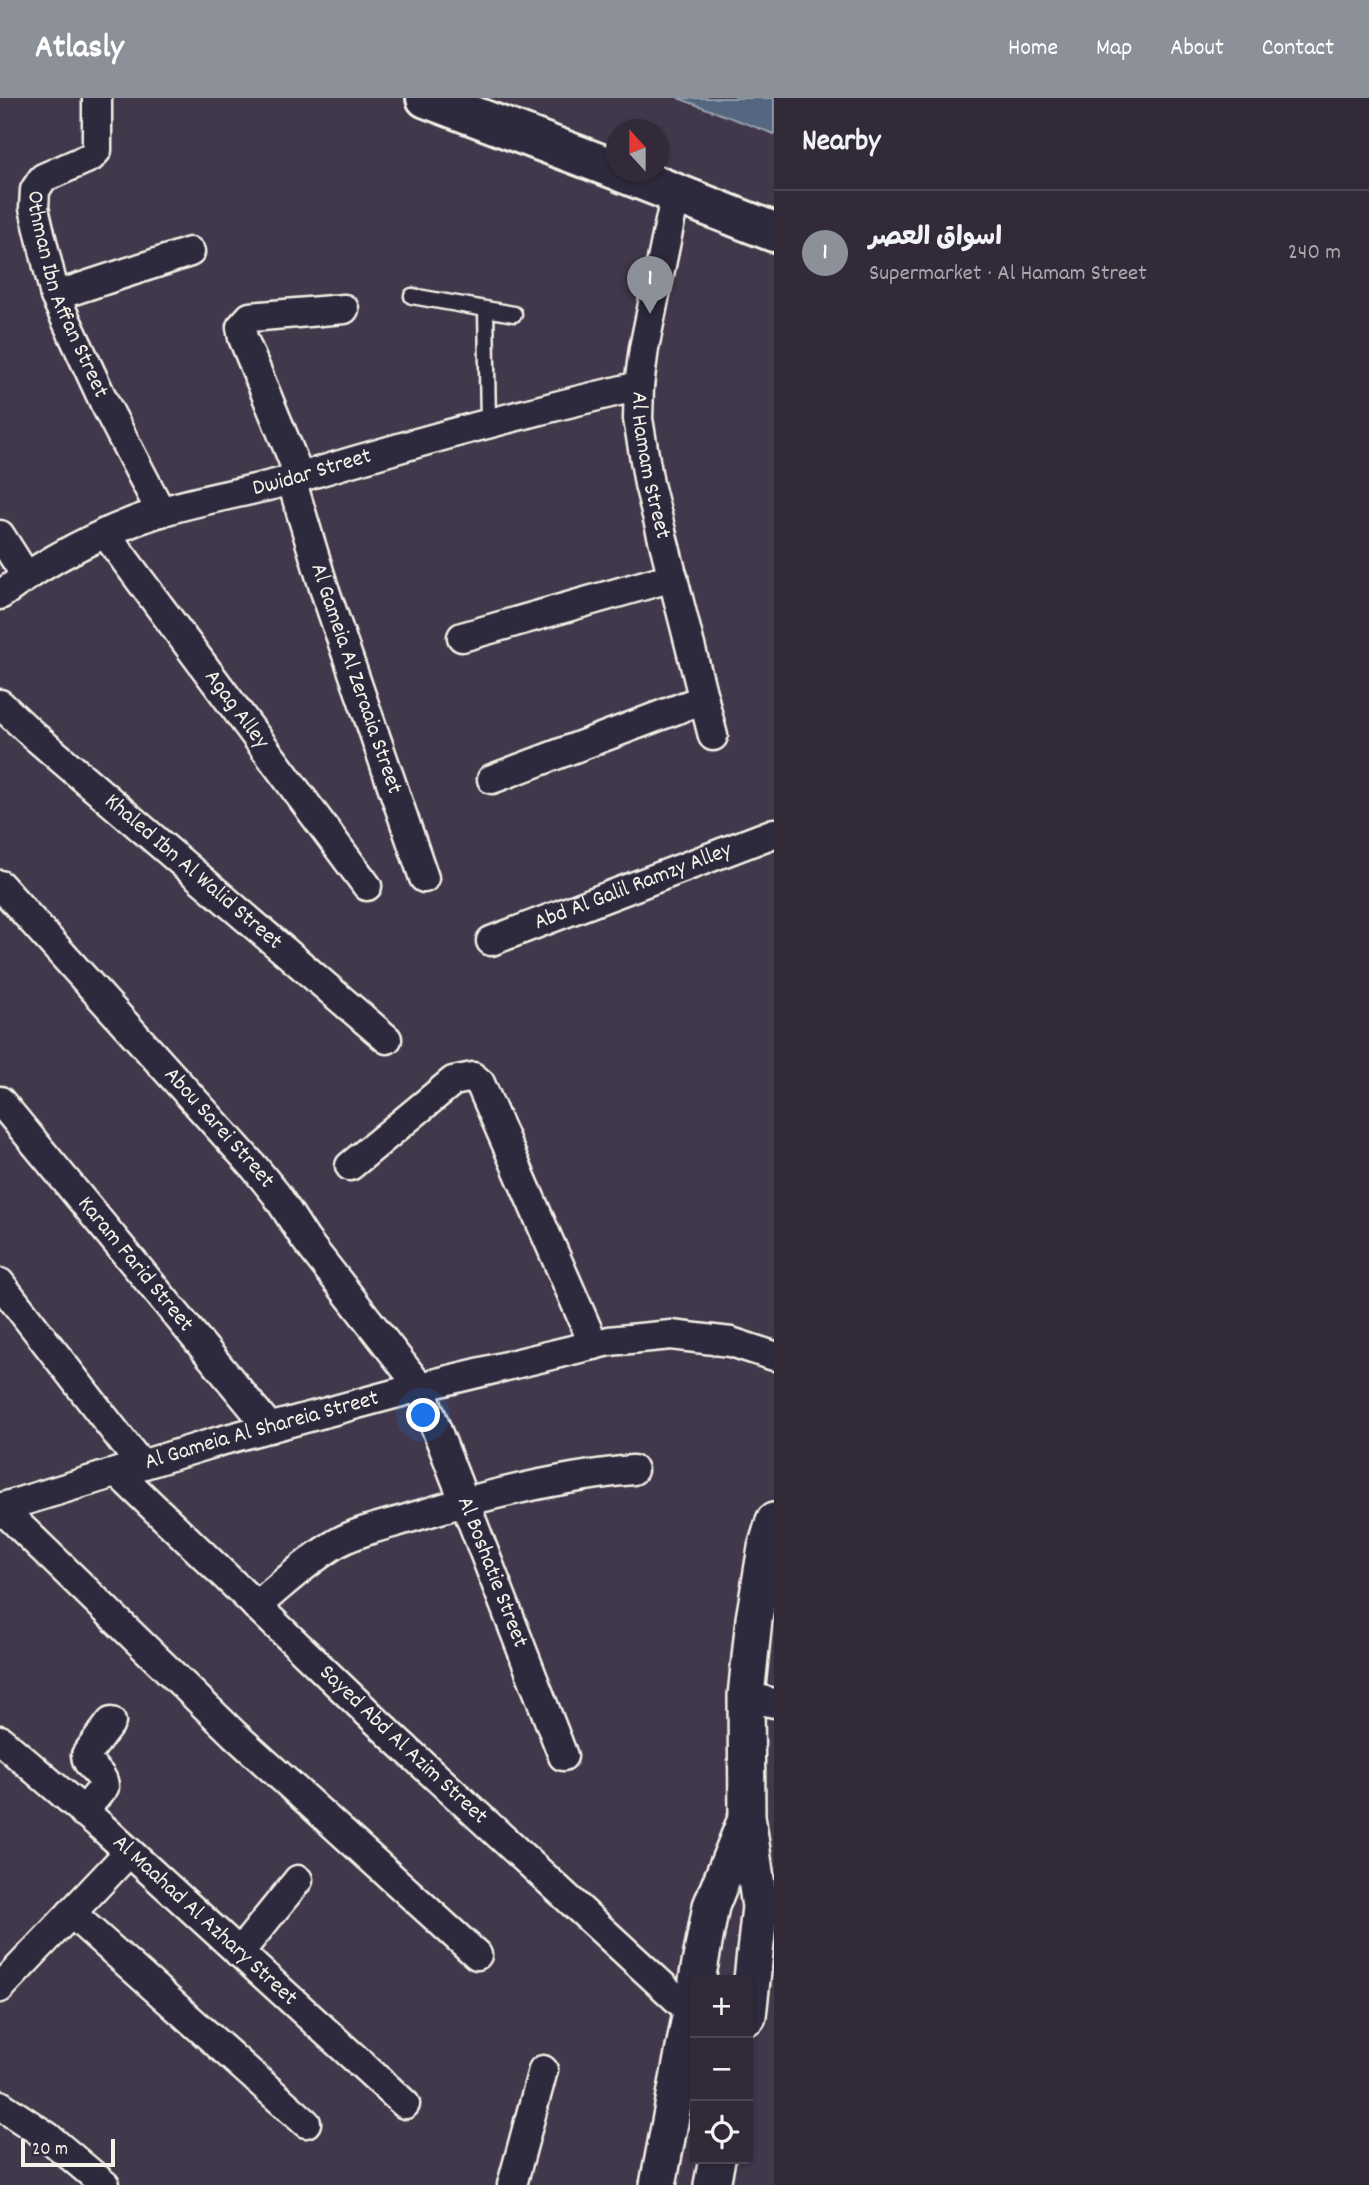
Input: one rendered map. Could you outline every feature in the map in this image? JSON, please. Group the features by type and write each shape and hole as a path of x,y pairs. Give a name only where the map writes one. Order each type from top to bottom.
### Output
{"main road":[{"path":"426,98 606,166"},
{"path":"649,182 774,232"}],"street":[{"name":"Othman Ibn Affan Street","path":"97,98 97,150 91,156 43,178 35,190 34,208 55,296 104,402 161,512"},
{"name":"Al Hamam Street","path":"676,192 639,386 638,419 642,452 713,736"},
{"path":"55,296 190,252"},
{"name":"Al Gameia Al Zeraaia Street","path":"344,309 250,317 241,327 296,478 324,588 425,878"},
{"name":"Dwidar Street","path":"0,595 65,552 161,512 296,478 488,423 639,386"},
{"name":"Agag Alley","path":"106,533 367,886"},
{"path":"0,535 26,576"},
{"path":"462,637 673,578"},
{"path":"492,779 704,699"},
{"name":"Khaled Ibn Al Walid Street","path":"0,704 387,1039"},
{"name":"Abd Al Galil Ramzy Alley","path":"491,941 774,833"},
{"name":"Abou Sarei Street","path":"0,885 255,1168 305,1239 420,1387"},
{"path":"351,1166 453,1081 473,1077 480,1083 594,1345"},
{"name":"Karam Farid Street","path":"0,1101 270,1427"},
{"name":"Sayed Abd Al Azim Street","path":"0,1283 129,1469 256,1606 393,1737 690,1990"},
{"name":"Al Gameia Al Shareia Street","path":"1,1508 270,1427 594,1345 671,1335 731,1342 774,1356"},
{"name":"Al Boshatie Street","path":"420,1387 563,1756"},
{"path":"256,1606 338,1543 356,1534 464,1502 576,1476 633,1469"},
{"path":"1,1508 235,1735 477,1955"},
{"path":"753,1975 760,1907 747,1816 760,1699 756,1607 766,1548 774,1521"},
{"path":"83,1812 104,1787 103,1777 88,1763 86,1755 111,1722"},
{"name":"Al Maahad Al Azhary Street","path":"0,1740 129,1852 405,2104"},
{"path":"698,1975 711,1906 747,1816"},
{"path":"0,1988 129,1852"},
{"path":"239,1953 298,1880"},
{"path":"71,1913 306,2123"},
{"path":"658,2185 690,2020"},
{"path":"512,2185 543,2070"},
{"path":"1,2108 48,2137 105,2185"},
{"path":"712,2185 717,2164"}],"lane":[{"path":"412,296 514,314"},
{"path":"486,309 488,423"}],"water":[{"path":"678,98 774,98 774,134"}],"place":[{"name":"اسواق العصر","path":"650,314"}]}
